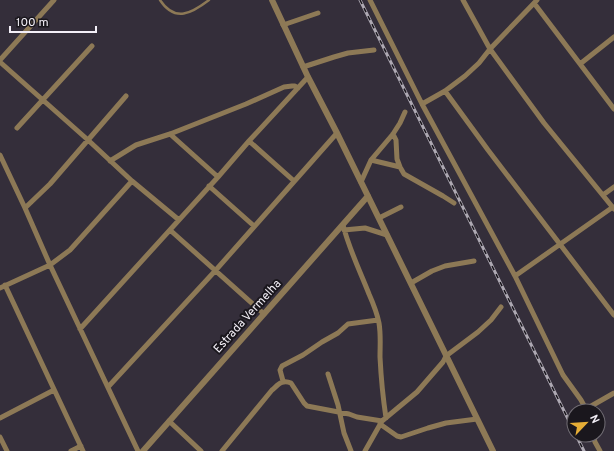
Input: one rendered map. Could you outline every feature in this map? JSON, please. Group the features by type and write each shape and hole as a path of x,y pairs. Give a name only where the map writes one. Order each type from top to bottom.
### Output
{"street":[{"path":"54,0 0,61 132,181 179,220"},
{"path":"272,0 308,77 493,451"},
{"path":"370,0 422,104 515,276 563,375 582,403"},
{"path":"463,0 490,49 544,123 613,208 515,276"},
{"path":"422,104 445,91 470,72 490,49 536,2 614,109"},
{"path":"283,25 318,12"},
{"path":"580,64 614,37"},
{"path":"17,128 92,46"},
{"path":"304,67 334,57 374,50"},
{"path":"80,329 218,177 248,141 308,77"},
{"path":"110,161 136,145 170,134 246,104 284,87 296,86 298,88"},
{"path":"445,91 492,156 614,315"},
{"path":"25,208 50,184 126,96"},
{"path":"361,182 371,160 393,134 405,112"},
{"path":"108,387 215,271 337,133"},
{"path":"170,134 218,177"},
{"path":"393,134 396,140 397,159 404,174 454,203"},
{"path":"248,141 294,181"},
{"path":"0,156 138,451"},
{"path":"371,160 400,167"},
{"path":"71,451 82,448 3,286 50,265 70,250 132,181"},
{"path":"209,186 254,226"},
{"path":"603,195 614,187"},
{"name":"Estrada Vermelha","path":"143,451 264,314 343,228 368,196"},
{"path":"379,218 402,207"},
{"path":"383,421 383,392 380,355 381,339 378,320 346,240 343,228 365,228 387,235"},
{"path":"170,230 264,314"},
{"path":"411,283 432,271 445,266 474,261"},
{"path":"365,451 383,421 417,392 443,362 446,356 478,332 491,320 501,307"},
{"path":"283,381 280,370 282,366 338,333 348,324 378,320"},
{"path":"328,374 344,433 351,451"},
{"path":"222,451 272,390 283,381 291,383 307,406 383,421 397,436 401,437 446,423 477,419"},
{"path":"0,418 54,390"},
{"path":"598,403 614,393"},
{"path":"169,422 201,451"},
{"path":"0,437 7,451"}],"lane":[{"path":"160,0 164,7 172,12 180,14 193,11 209,0"}],"railway":[{"path":"360,0 566,415"},
{"path":"580,443 584,451"}]}
